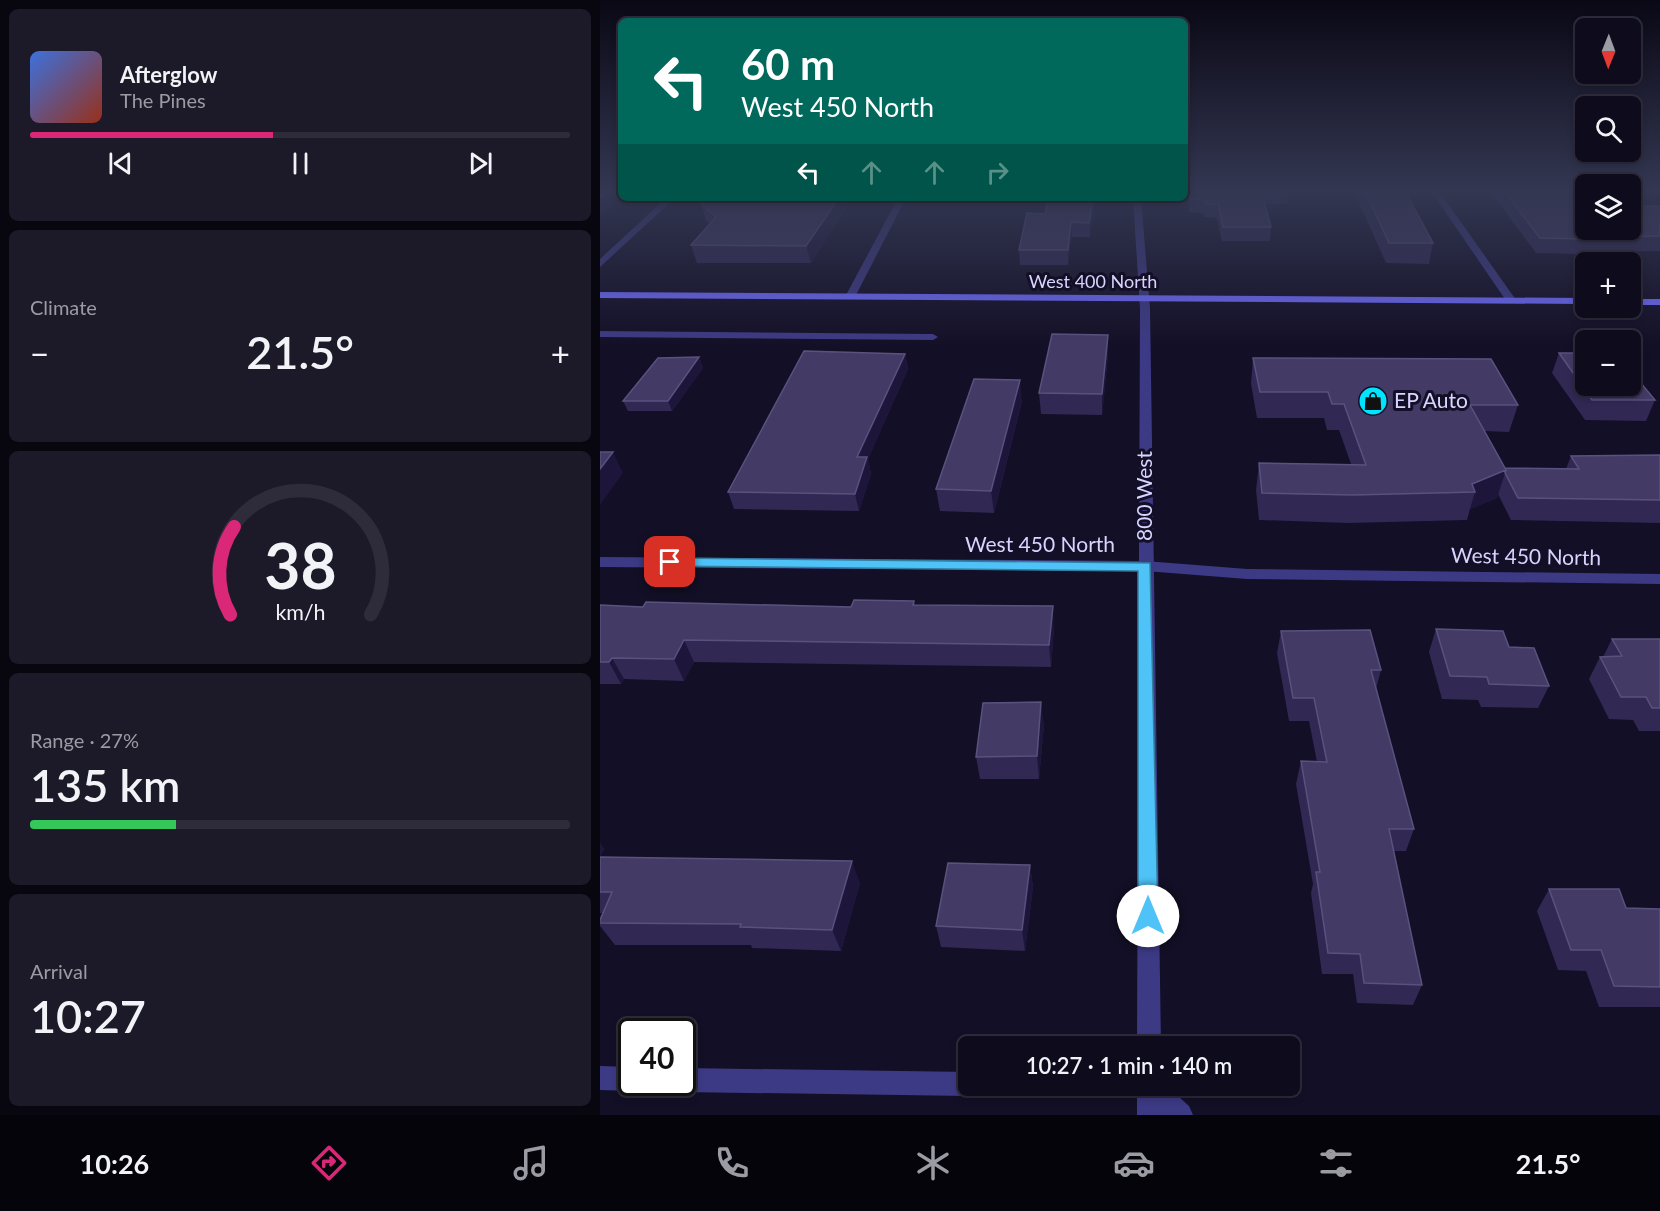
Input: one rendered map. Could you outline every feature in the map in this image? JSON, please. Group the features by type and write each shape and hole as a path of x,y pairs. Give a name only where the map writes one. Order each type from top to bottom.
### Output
{"main road":[{"name":"West 400 North","path":"600,295 1575,301"},
{"path":"1641,302 1660,302"}],"street":[{"path":"600,264 623,243"},
{"path":"850,297 878,243"},
{"name":"800 West","path":"1141,243 1145,299 1149,1036"},
{"path":"1471,243 1511,300"},
{"path":"600,334 933,337"},
{"name":"West 450 North","path":"600,562 1145,566 1247,574 1660,579"},
{"path":"600,1078 618,1079"},
{"path":"696,1080 958,1084"},
{"path":"1149,1096 1150,1115"},
{"path":"1159,1096 1179,1115"}],"building":[{"path":"693,243 808,243 806,246 691,245"},
{"path":"1021,243 1069,243 1068,250 1019,250"},
{"path":"1052,334 1108,335 1102,394 1039,393"},
{"path":"804,351 905,354 857,457 867,457 855,494 728,492"},
{"path":"1559,353 1575,353 1575,376"},
{"path":"699,357 668,401 623,401 658,358"},
{"path":"1253,358 1491,359 1518,405 1470,405 1506,470 1472,484 1475,492 1353,495 1262,493 1259,463 1366,465 1344,404 1332,404 1328,392 1260,392"},
{"path":"974,379 1020,380 991,491 936,489"},
{"path":"1641,383 1655,400 1592,400 1589,396 1641,396"},
{"path":"600,452 613,452 600,469"},
{"path":"1660,455 1660,500 1518,498 1505,473 1505,468 1579,469 1571,456"},
{"path":"854,600 914,601 913,605 1053,606 1049,645 684,640 674,659 612,658 609,662 600,662 600,605 643,607 646,602 851,607"},
{"path":"1436,629 1503,631 1509,647 1534,648 1549,686 1489,684 1487,677 1450,676"},
{"path":"1370,630 1381,670 1371,670 1414,829 1389,829 1422,985 1364,983 1360,954 1328,953 1316,872 1320,872 1301,761 1327,762 1314,698 1293,698 1281,631"},
{"path":"1612,639 1660,639 1660,708 1652,708 1646,697 1621,697 1600,657 1622,656"},
{"path":"1041,702 1037,756 976,757 983,703"},
{"path":"600,857 852,861 832,930 740,927 741,924 600,923 612,892 600,892"},
{"path":"948,863 1030,865 1022,930 936,926"},
{"path":"1549,889 1619,889 1626,908 1660,909 1660,987 1614,986 1601,950 1571,950"}],"place":[{"name":"EP Auto","path":"1373,401"}],"route":[{"path":"670,562 1145,566 1148,916"}]}
